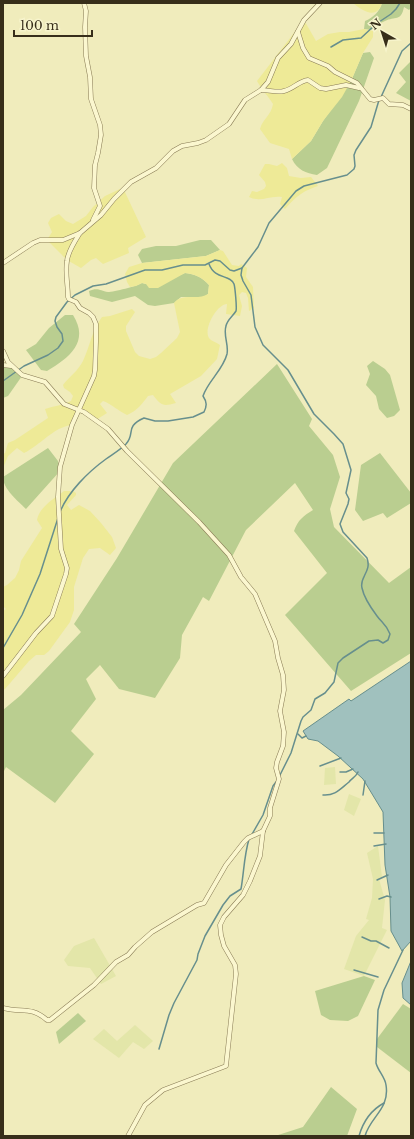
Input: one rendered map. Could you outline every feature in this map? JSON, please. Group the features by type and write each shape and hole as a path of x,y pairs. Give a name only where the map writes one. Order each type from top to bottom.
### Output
{"street":[{"path":"84,3 86,11 86,56 90,77 91,99 100,125 98,154 94,165 94,188 100,206 92,223"},
{"path":"3,263 40,240 63,240 80,233 101,216 114,199 131,182 156,168 182,146 198,144 229,124 248,97 261,90 268,82 278,58 291,44 304,20 320,3"},
{"path":"298,32 303,48 309,58 328,66 335,72 356,83 370,99 374,100 383,98 389,104 403,105 411,108"},
{"path":"261,90 285,91 304,80 308,80 320,88 326,89 346,85 360,88"},
{"path":"3,676 36,633 52,616 66,574 67,568 61,549 58,497 60,467 72,425 96,370 96,324 90,313 80,308 76,302 68,297 67,260 71,247 80,233"},
{"path":"3,351 11,366 22,375 45,382 64,404 96,420 108,429 127,451 199,522 229,555 241,577 255,594 275,641 283,675 284,690 280,710 284,732 283,746 276,768 279,779 270,808 270,816 263,831 260,856 243,896 224,916 220,925 224,946 235,965 236,974 226,1066 163,1090 145,1104 128,1136"},
{"path":"3,365 11,366"},
{"path":"3,1008 33,1011 47,1020 50,1020 94,986 116,962 128,955 135,946 152,932 197,905 204,903 226,865 244,842 248,838 263,831"}],"green space":[{"path":"382,3 411,3 411,8 409,10 404,7 403,12 399,17 383,22 371,30 364,29 365,21 376,14"},
{"path":"370,52 374,58 359,101 327,168 317,175 302,170 296,166 292,159 311,141 351,81 363,53"},
{"path":"411,61 411,101 396,93 406,82 399,73"},
{"path":"200,240 211,240 220,250 206,256 142,263 138,255 142,249 156,246 176,246"},
{"path":"185,273 198,276 204,280 209,285 208,294 204,297 181,297 174,303 155,306 148,305 135,296 112,302 90,296 89,291 92,290 97,289 108,292 115,291"},
{"path":"65,315 73,315 78,325 78,341 75,348 63,361 47,371 41,370 26,350 36,344 49,328"},
{"path":"373,361 385,369 390,375 400,410 394,416 387,418 379,409 376,396 366,385 370,374 367,366"},
{"path":"277,364 312,419 309,426 333,455 340,477 330,509 334,527 389,583 411,567 411,653 351,691 285,615 327,573 294,531 301,519 313,510 295,483 246,530 209,601 203,597 182,635 180,658 155,698 119,689 100,665 86,679 96,699 71,731 94,754 55,803 6,767 3,773 3,710 21,695 81,632 74,624 117,558 173,463"},
{"path":"11,366 22,376 8,396 3,398 3,367"},
{"path":"48,448 58,461 60,471 26,509 15,499 5,486 3,477"},
{"path":"380,453 411,493 411,503 387,518 383,513 363,521 355,510 361,465"},
{"path":"335,767 336,784 324,785 325,768"},
{"path":"349,794 361,799 354,816 344,810"},
{"path":"378,846 382,877 379,879 385,900 382,928 387,930 364,976 344,969 356,936 369,920 366,919 372,898 373,879 367,853"},
{"path":"94,938 116,976 101,984 90,968 68,966 64,960 74,946"},
{"path":"364,976 375,980 358,1016 348,1021 330,1020 321,1015 315,991"},
{"path":"403,1004 411,1009 411,1073 377,1047 377,1039"},
{"path":"78,1013 86,1021 59,1044 56,1032"},
{"path":"135,1025 153,1041 144,1049 133,1042 119,1058 93,1039 104,1029 117,1041"},
{"path":"331,1087 357,1109 347,1136 275,1136 303,1127"}],"sand":[{"path":"353,3 382,3 380,8 373,13 361,9"},
{"path":"304,20 316,41 328,34 364,29 373,31 373,37 363,53 351,81 342,97 323,121 311,141 292,159 289,149 270,143 260,129 271,111 273,104 257,81"},
{"path":"282,163 287,168 289,176 301,178 311,177 318,186 307,190 285,209 280,204 282,197 253,199 249,197 252,191 257,192 264,189 266,186 265,182 259,175 265,164 277,166"},
{"path":"120,189 124,190 146,237 128,248 129,253 103,264 96,258 81,268 67,260 47,240 52,232 48,223 51,218 59,214 66,221 73,224 86,216 105,196"},
{"path":"220,250 223,251 232,265 239,266 241,264 247,268 246,277 253,287 254,308 249,311 248,298 246,293 242,292 239,295 242,306 240,316 226,314 227,304 223,305 215,312 209,323 208,334 210,339 220,345 217,359 201,376 170,394 176,403 165,405 160,403 153,395 148,396 136,409 127,415 103,401 100,404 107,413 96,420 79,410 72,425 59,429 24,453 17,448 8,456 3,468 3,454 5,453 8,443 48,418 45,409 71,401 73,396 64,388 63,385 81,365 91,338 102,317 132,309 135,312 126,326 126,331 135,352 139,356 150,359 161,353 177,338 180,332 174,303 181,298 200,297 208,294 209,285 204,280 198,276 185,273 158,288 149,288 146,284 142,283 130,287 125,274 129,267 142,263 206,256"},
{"path":"64,491 73,491 76,493 67,505 71,510 79,505 90,511 112,537 116,548 110,555 100,548 89,549 83,558 74,587 74,610 70,622 49,651 44,655 36,655 3,690 3,611 6,609 3,606 3,587 15,578 21,561 42,528 37,520 38,515 48,503"}],"water":[{"path":"411,661 411,941 402,951 391,931 390,897 385,865 383,812 363,779 338,756 318,741 308,739 303,731 349,699 351,701"},
{"path":"411,961 411,1005 403,998 402,983"}],"waterway":[{"path":"331,47 343,40 361,38 376,24 391,14 400,3"},
{"path":"381,97 402,51 411,43"},
{"path":"3,381 24,366 48,355 58,348 63,341 62,334 55,321 56,317 67,302 75,295 93,286 106,284 145,270 162,270 183,265 205,265 215,260 220,261 230,270 234,271 242,268 258,247 269,223 296,191 304,186 347,175 354,169 354,155 371,127 379,100"},
{"path":"60,512 73,490 86,476 99,464 126,444 129,440 132,427 138,421 144,418 155,421 168,421 193,417 204,412 206,404 203,396 208,385 225,360 227,354 225,329 236,311 234,284 229,279 218,275 209,264"},
{"path":"242,268 241,275 251,295 255,327 263,345 288,370 314,414 343,444 351,470 346,493 349,499 348,504 340,524 343,532 367,558 368,567 362,581 363,592 370,606 390,634 388,640 383,643 378,640 369,641 338,663 334,682 325,693 315,699 311,710 303,717 291,753 279,777"},
{"path":"3,648 22,615 40,574 58,518"},
{"path":"298,734 302,738 306,736"},
{"path":"320,766 341,758"},
{"path":"340,772 346,772 353,769"},
{"path":"323,795 337,792 358,772"},
{"path":"363,795 365,781"},
{"path":"251,836 263,815 273,786 276,782"},
{"path":"374,833 384,833"},
{"path":"159,1049 169,1015 197,960 205,936 223,905 230,896 241,889 249,839"},
{"path":"374,846 386,844"},
{"path":"377,880 388,875"},
{"path":"379,899 387,896 391,897"},
{"path":"362,937 371,941 376,941 389,948"},
{"path":"365,1136 371,1123 382,1107 386,1093 386,1085 376,1063 378,1010 384,990 403,950"},
{"path":"354,970 378,977"},
{"path":"359,1136 368,1117 375,1109 384,1103"}]}
